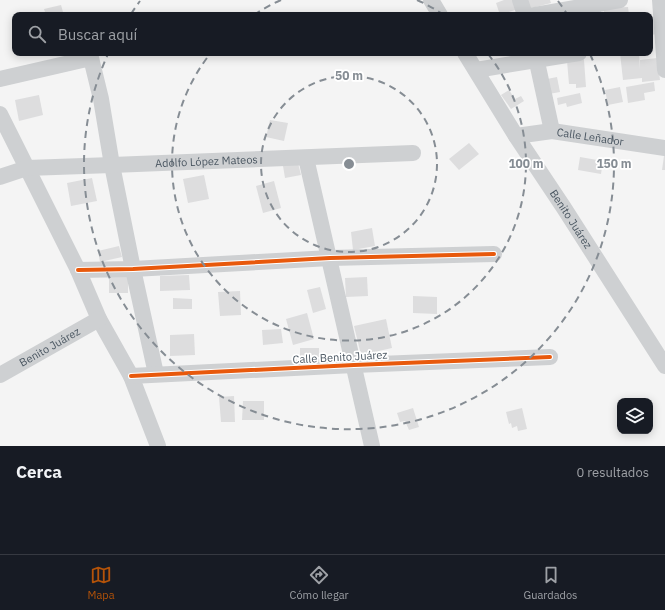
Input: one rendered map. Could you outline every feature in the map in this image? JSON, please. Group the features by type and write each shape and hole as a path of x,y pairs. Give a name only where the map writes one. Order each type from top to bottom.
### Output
{"street":[{"path":"431,0 438,12"},
{"path":"520,0 524,12"},
{"path":"552,12 620,0"},
{"path":"660,0 659,39 665,70"},
{"name":"Benito Juárez","path":"467,56 516,136 665,366"},
{"path":"476,70 547,56"},
{"path":"536,57 552,131"},
{"path":"0,79 90,58 101,99 112,165 156,374"},
{"path":"0,114 78,270 99,319 131,376 158,446"},
{"name":"Calle Leñador","path":"516,136 552,131 665,148"},
{"name":"Adolfo López Mateos","path":"0,177 27,168 413,153"},
{"path":"306,158 372,446"},
{"path":"78,270 133,270 330,258 494,254"},
{"name":"Benito Juárez","path":"0,374 99,319"},
{"name":"Calle Benito Juárez","path":"131,376 550,357"}],"building":[{"path":"504,0 516,0 518,9 509,12 499,12 496,3"},
{"path":"526,0 550,0 551,3 528,9"},
{"path":"61,5 63,12 45,12 44,9"},
{"path":"628,7 629,12 604,12 604,8"},
{"path":"601,9 601,12 586,12 586,10"},
{"path":"653,17 655,17 658,34 653,35"},
{"path":"620,56 639,56 640,69 640,60 657,58 660,80 642,82 642,78 623,80"},
{"path":"584,60 586,87 576,88 576,84 569,84 567,61"},
{"path":"557,77 560,92 549,94 547,79"},
{"path":"654,82 655,91 644,93 645,100 628,103 626,87"},
{"path":"620,87 623,102 608,105 605,90"},
{"path":"509,90 515,99 521,96 524,101 511,109 501,95"},
{"path":"580,93 582,103 567,107 566,103 558,105 557,98"},
{"path":"39,95 43,115 19,121 15,100"},
{"path":"270,120 288,123 284,141 266,137"},
{"path":"469,143 479,154 459,170 449,159"},
{"path":"664,156 665,170 662,170"},
{"path":"580,157 603,161 601,174 578,170"},
{"path":"298,163 301,175 285,178 283,166"},
{"path":"204,175 209,199 188,203 183,179"},
{"path":"92,178 97,201 71,206 67,183"},
{"path":"274,181 281,208 263,213 256,186"},
{"path":"372,228 375,246 353,250 351,232"},
{"path":"119,246 122,257 100,262 98,251"},
{"path":"189,275 190,290 160,291 160,276"},
{"path":"128,276 128,293 109,293 109,277"},
{"path":"367,277 368,296 346,297 345,278"},
{"path":"320,287 326,309 313,313 307,290"},
{"path":"240,291 241,315 220,316 218,292"},
{"path":"413,296 437,297 437,314 413,313"},
{"path":"173,298 192,299 192,309 173,309"},
{"path":"307,313 314,339 293,345 286,319"},
{"path":"386,319 392,348 361,355 354,326"},
{"path":"281,329 283,343 263,345 262,330"},
{"path":"194,334 195,355 170,356 170,335"},
{"path":"300,348 319,348 319,357 300,358"},
{"path":"234,396 235,422 221,422 219,397"},
{"path":"243,401 264,401 264,420 242,420"},
{"path":"413,408 419,427 409,430 405,421 400,422 397,413"},
{"path":"522,408 527,429 518,431 517,426 512,428 511,423 509,424 506,412"}],"cycle path":[{"path":"78,270 133,269 330,258 494,254"},
{"path":"131,376 550,357"}]}
